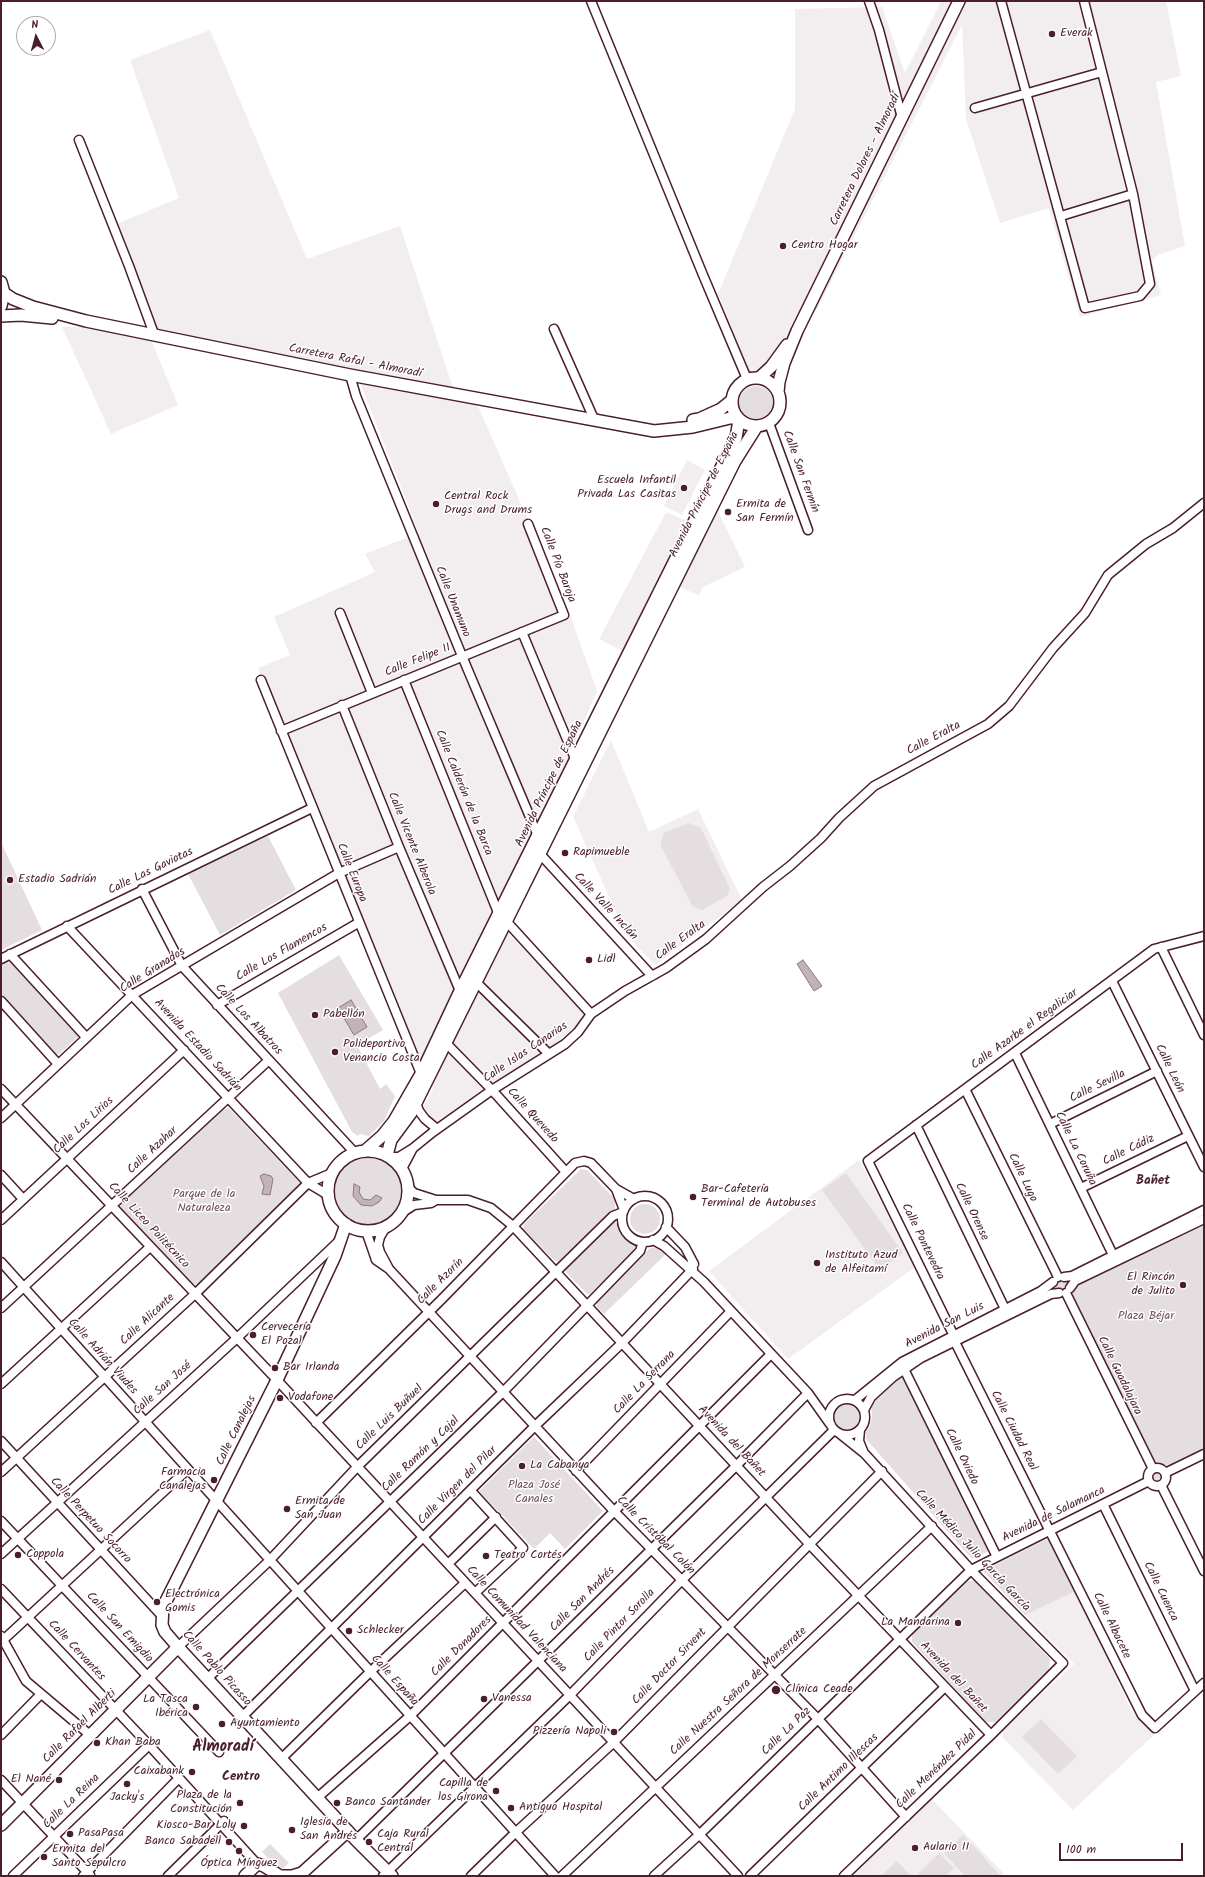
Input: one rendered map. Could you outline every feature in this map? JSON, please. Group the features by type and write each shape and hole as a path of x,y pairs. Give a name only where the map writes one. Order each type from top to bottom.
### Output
{"main road":[{"name":"Carretera Dolores - Almoradí","path":"797,331 959,1"},
{"path":"1,306 2,288"},
{"name":"Carretera Rafal - Almoradí","path":"2,288 13,299 27,305 86,321 350,375 654,431 693,427 730,418 738,419"},
{"name":"Carretera Rafal - Almoradí","path":"1,316 21,315 86,321"},
{"path":"759,378 771,367 797,331"},
{"path":"778,392 770,382 759,378 747,379 740,383 734,391 731,401 732,410 738,419 751,426 769,423 778,411 780,405 778,392 779,382 784,363 797,331"},
{"name":"Carretera Rafal - Almoradí","path":"620,424 650,425 699,419 721,409 731,401"},
{"name":"Avenida Príncipe de España","path":"389,1156 391,1140 411,1113 476,982 538,836 736,438 738,419"},
{"name":"Avenida Príncipe de España","path":"366,1150 382,1136 394,1121 420,1074 460,991 541,855 736,461 756,426"},
{"path":"366,1150 377,1151 389,1156 402,1169 409,1188 403,1212 396,1220 386,1227 376,1230 356,1228 337,1216 331,1206 328,1195 328,1184 332,1173 342,1161 355,1153 366,1150"},
{"name":"Calle Canalejas","path":"162,1616 163,1607 277,1380 335,1256 340,1241 356,1228"},
{"name":"Calle Canalejas","path":"335,1256 356,1228"},
{"name":"Calle Pablo Picasso","path":"162,1616 162,1625 165,1632 178,1647 387,1875"},
{"name":"Calle Rafael Alberti","path":"1,1825 178,1647"},
{"path":"244,1876 257,1864 264,1866 280,1876 292,1876 302,1873 348,1831"}],"street":[{"path":"591,1 747,379"},
{"path":"870,1 902,118"},
{"path":"1001,1 1085,308 1140,296 1150,284 1133,194 1084,1"},
{"path":"975,108 1102,72"},
{"path":"79,140 129,266 154,334"},
{"path":"1061,216 1133,194"},
{"path":"554,329 594,420"},
{"name":"Calle Unamuno","path":"350,375 356,396 462,656 538,836"},
{"name":"Calle San Fermín","path":"769,423 808,530"},
{"name":"Calle Eralta","path":"652,976 666,968 706,939 767,883 790,866 822,838 839,818 874,786 988,724 1000,714 1029,681 1061,638 1085,613 1108,576 1146,544 1173,528 1204,503"},
{"name":"Calle Pío Baroja","path":"528,524 564,615"},
{"path":"340,613 372,693"},
{"name":"Calle Felipe II","path":"281,730 564,615"},
{"path":"522,632 576,760"},
{"name":"Calle Europa","path":"261,680 420,1074"},
{"name":"Calle Calderón de la Barca","path":"404,680 503,918"},
{"name":"Calle Vicente Alberola","path":"342,705 399,847 460,991"},
{"name":"Calle Las Gaviotas","path":"1,959 142,889 312,808"},
{"name":"Calle Granados","path":"1,1118 132,995 339,873 399,847"},
{"name":"Calle Valle Inclán","path":"541,855 652,976"},
{"name":"Calle Los Albatros","path":"142,889 182,966 355,1153"},
{"path":"503,918 591,1014"},
{"name":"Calle Los Flamencos","path":"217,1004 358,923"},
{"name":"Avenida Estadio Sadrián","path":"68,926 308,1182 328,1195"},
{"name":"Calle Azarbe el Regaliciar","path":"868,1160 1154,949 1160,946 1204,936"},
{"path":"1160,946 1204,1035"},
{"path":"10,954 86,1038"},
{"name":"Calle Islas Canarias","path":"389,1156 398,1156 412,1149 437,1129 492,1090 565,1044 578,1032 591,1014 625,991 652,976"},
{"name":"Calle León","path":"1112,980 1204,1167"},
{"path":"476,982 549,1054"},
{"path":"1,1001 58,1064"},
{"name":"Calle Quevedo","path":"446,1043 492,1090 566,1172"},
{"name":"Calle Los Lirios","path":"1,1220 184,1050"},
{"name":"Calle La Coruña","path":"1015,1053 1113,1255"},
{"name":"Calle Azahar","path":"1,1308 269,1060"},
{"name":"Calle Sevilla","path":"1050,1124 1157,1071"},
{"name":"Calle Liceo Politécnico","path":"1,1089 277,1380"},
{"name":"Calle Lugo","path":"965,1089 1058,1279"},
{"path":"416,1103 419,1111 425,1119 437,1129"},
{"name":"Calle Orense","path":"916,1125 1005,1309"},
{"name":"Calle Cádiz","path":"1081,1188 1188,1136"},
{"name":"Calle Islas Canarias","path":"402,1169 412,1149"},
{"name":"Calle Pontevedra","path":"868,1160 954,1338"},
{"name":"Calle Azorín","path":"316,1423 429,1312 575,1163 584,1161 591,1163 616,1189"},
{"path":"308,1182 332,1173"},
{"path":"1,1175 23,1199"},
{"name":"Calle Alicante","path":"1,1472 195,1294 308,1182"},
{"name":"Avenida del Bañet","path":"409,1188 414,1193 436,1200 468,1200 491,1208 513,1226 736,1466 991,1736"},
{"path":"616,1189 634,1199"},
{"path":"616,1189 624,1211"},
{"path":"642,1196 657,1199 666,1211 666,1227 661,1235 653,1240 644,1242 637,1240 626,1232 622,1219 624,1211 634,1199 642,1196"},
{"name":"Avenida del Bañet","path":"403,1212 414,1205 431,1203 436,1200"},
{"name":"Avenida San Luis","path":"864,1410 872,1397 904,1369 954,1338 1048,1287 1058,1279 1072,1276 1204,1210"},
{"name":"Calle Luis Buñuel","path":"178,1647 269,1560 357,1467 613,1216 624,1211"},
{"name":"Avenida San Luis","path":"855,1400 902,1362 1051,1294 1065,1291 1075,1281 1204,1219"},
{"name":"Calle Cristóbal Colón","path":"386,1227 380,1237 378,1245 389,1269"},
{"name":"Calle Médico Julio García García","path":"666,1227 677,1238 704,1282"},
{"name":"Calle Cristóbal Colón","path":"356,1228 374,1256 389,1269 614,1512 818,1719 906,1817"},
{"name":"Calle Médico Julio García García","path":"653,1240 664,1246 704,1282 811,1396 835,1429 865,1454 882,1471 971,1570 1063,1664"},
{"name":"Calle San José","path":"1,1554 237,1338 340,1241"},
{"name":"Calle Ramón y Cajal","path":"207,1679 503,1392 640,1251 644,1242"},
{"path":"1,1384 150,1246"},
{"path":"691,1271 693,1268 692,1261"},
{"name":"Calle Adrián Viudes","path":"1,1262 216,1503"},
{"name":"Calle Virgen del Pilar","path":"242,1717 332,1630 535,1426 622,1343 691,1271"},
{"path":"1058,1279 1069,1281 1065,1291 1054,1289 1058,1279"},
{"name":"Calle Guadalajara","path":"1065,1291 1153,1469"},
{"name":"Calle La Serrana","path":"576,1471 731,1311"},
{"name":"Calle Ciudad Real","path":"954,1338 1050,1531"},
{"name":"Calle Donadores","path":"317,1798 410,1716 771,1354"},
{"name":"Calle Oviedo","path":"904,1369 997,1557"},
{"name":"Calle Comunidad Valenciana","path":"277,1380 738,1876"},
{"path":"811,1396 824,1405 834,1404"},
{"name":"Calle San Andrés","path":"356,1840 736,1466 811,1396"},
{"path":"848,1398 855,1400 864,1410 866,1417 860,1430 854,1434 835,1429 830,1410 834,1404 840,1400 848,1398"},
{"name":"Calle Pintor Sorolla","path":"387,1875 570,1695 682,1580 835,1429"},
{"name":"Calle Médico Julio García García","path":"860,1430 859,1441 865,1454"},
{"name":"Calle Perpetuo Socorro","path":"1,1441 162,1616"},
{"path":"1165,1473 1204,1454"},
{"path":"1160,1468 1165,1473 1166,1480 1161,1485 1154,1486 1149,1481 1148,1474 1153,1469 1160,1468"},
{"path":"90,1735 26,1681 2,1639 62,1586 187,1470"},
{"name":"Calle Doctor Sirvent","path":"471,1876 515,1833 614,1742 809,1543 882,1471"},
{"name":"Avenida de Salamanca","path":"971,1570 1149,1481"},
{"path":"1161,1485 1204,1572"},
{"path":"471,1491 523,1548 475,1593"},
{"name":"Calle España","path":"216,1503 555,1876"},
{"name":"Calle Cuenca","path":"1103,1504 1195,1690"},
{"path":"448,1564 496,1517"},
{"name":"Calle San Emigdio","path":"1,1521 219,1752"},
{"name":"Calle Nuestra Señora de Monserrate","path":"562,1876 932,1526"},
{"name":"Calle Albacete","path":"1050,1531 1136,1707 1155,1728 1195,1690"},
{"name":"Calle La Paz","path":"654,1876 700,1834 971,1570"},
{"path":"281,1759 370,1672 465,1583"},
{"name":"Calle Cervantes","path":"1,1589 181,1780"},
{"name":"Calle Menéndez Pidal","path":"844,1876 991,1736 1063,1664"},
{"path":"1195,1690 1204,1683"},
{"name":"Calle Antimo Illescas","path":"750,1876 945,1687"},
{"path":"1,1735 41,1694"},
{"name":"Calle La Reina","path":"13,1876 149,1745"},
{"path":"1,1780 54,1836 87,1875 181,1780 223,1822 257,1864"},
{"path":"168,1876 223,1822"}],"shaded area":[{"path":"941,1 1166,1 1181,76 1156,82 1185,246 1158,255 1152,261 1161,295 1080,317 1049,208 1000,223 966,119 962,25 817,309 788,344 760,371 751,375 718,294 795,109 795,9 882,7 905,73"},
{"path":"210,30 307,259 400,226 452,385 477,404 570,615 597,691 540,824 493,917 587,1016 551,1048 480,1091 441,1121 432,1120 422,1110 433,1089 258,668 290,655 274,617 375,572 365,554 419,533 360,383 152,342 178,405 111,434 62,327 153,326 139,281 114,225 179,198 130,60"},
{"name":"Escuela Infantil Privada Las Casitas","path":"687,460 705,470 682,515 664,506"},
{"path":"716,507 745,567 703,587 699,595 661,580 624,652 599,639 666,512 689,522"},
{"path":"611,740 649,832 698,809 742,900 655,965 617,925 620,921 573,817"},
{"path":"803,960 822,986 814,991 797,964"},
{"path":"351,1000 367,1027 354,1035 338,1008"},
{"name":"Instituto Azud de Alfeitamí","path":"859,1160 915,1267 788,1359 709,1271"},
{"path":"264,1174 271,1176 273,1179 270,1195 262,1194 264,1186 260,1176"},
{"path":"354,1184 360,1187 359,1192 363,1199 370,1200 376,1195 382,1198 379,1202 372,1206 361,1205 353,1196"},
{"path":"1076,1591 1131,1710 1155,1734 1073,1810 1003,1738 1003,1731 1074,1664 1025,1615"},
{"path":"929,1796 1004,1874 1002,1876 847,1876"}],"green space":[{"path":"753,386 759,386 763,387 770,393 773,403 772,410 766,417 759,420 753,420 749,419 742,413 739,406 739,400 740,396 746,389"},
{"path":"689,823 701,828 730,889 727,896 702,910 693,907 661,846 664,833"},
{"path":"268,836 296,890 220,935 188,874"},
{"name":"Estadio Sadrián","path":"1,842 42,930 1,950"},
{"name":"Polideportivo Venancio Costa","path":"339,955 383,1030 357,1045 380,1089 386,1084 395,1096 384,1121 369,1136 360,1134 358,1136 352,1132 278,993"},
{"path":"6,962 12,963 77,1033 78,1037 59,1054 55,1055 1,995 1,965"},
{"name":"Parque de la Naturaleza","path":"229,1108 300,1183 299,1189 197,1284 192,1284 121,1209 120,1204 223,1109"},
{"path":"368,1158 380,1161 391,1168 398,1179 401,1191 398,1203 391,1214 380,1221 368,1224 356,1221 345,1214 338,1203 335,1191 338,1179 345,1168 356,1161"},
{"path":"581,1169 587,1170 615,1199 615,1209 561,1262 555,1261 523,1229 524,1224"},
{"path":"846,1173 903,1253 880,1270 822,1190"},
{"path":"645,1204 655,1209 660,1219 655,1229 645,1234 635,1229 630,1219 635,1209"},
{"path":"615,1220 623,1237 636,1245 637,1249 590,1294 587,1294 566,1272 567,1267"},
{"name":"Plaza Béjar","path":"1204,1223 1204,1448 1170,1465 1159,1465 1154,1460 1072,1298 1072,1291 1076,1286"},
{"path":"659,1247 666,1254 604,1314 597,1307 597,1301 650,1248"},
{"path":"1062,1279 1066,1281 1068,1285 1066,1289 1062,1291 1058,1289 1056,1285 1058,1281"},
{"path":"899,1377 906,1379 989,1551 972,1559 866,1439 866,1432 870,1426 872,1417 871,1404"},
{"path":"847,1404 856,1408 860,1417 856,1426 847,1430 838,1426 834,1417 838,1408"},
{"name":"Plaza José Canales","path":"534,1437 603,1511 565,1549 550,1533 534,1549 479,1491"},
{"path":"1155,1471 1159,1471 1163,1477 1159,1483 1155,1483 1151,1479 1151,1475"},
{"path":"1051,1537 1076,1591 1025,1615 983,1571"},
{"path":"968,1581 976,1581 1050,1659 1049,1670 996,1722 986,1722 912,1642 912,1634"},
{"path":"1041,1719 1077,1756 1058,1774 1022,1737"},
{"path":"963,1835 999,1874 996,1876 965,1876 944,1853"},
{"path":"270,1844 289,1863 283,1868 275,1866 262,1852"},
{"path":"939,1853 954,1868 946,1876 920,1876 918,1874"},
{"path":"897,1861 911,1876 881,1876"}],"place":[{"name":"Everak","path":"1052,34"},
{"name":"Centro Hogar","path":"783,246"},
{"name":"Escuela Infantil Privada Las Casitas","path":"684,488"},
{"name":"Central Rock Drugs and Drums","path":"436,504"},
{"name":"Ermita de San Fermín","path":"728,512"},
{"name":"Rapimueble","path":"565,853"},
{"name":"Estadio Sadrián","path":"10,880"},
{"name":"Lidl","path":"589,960"},
{"name":"Pabellón","path":"315,1015"},
{"name":"Polideportivo Venancio Costa","path":"335,1052"},
{"name":"Bar-Cafetería Terminal de Autobuses","path":"693,1197"},
{"name":"Instituto Azud de Alfeitamí","path":"817,1263"},
{"name":"El Rincón de Julito","path":"1183,1285"},
{"name":"Cervecería El Pozal","path":"253,1335"},
{"name":"Bar Irlanda","path":"275,1368"},
{"name":"Vodafone","path":"280,1398"},
{"name":"La Cabanya","path":"522,1466"},
{"name":"Farmacia Canalejas","path":"214,1480"},
{"name":"Ermita de San Juan","path":"287,1509"},
{"name":"Coppola","path":"18,1555"},
{"name":"Teatro Cortés","path":"486,1556"},
{"name":"Electrónica Gomis","path":"157,1602"},
{"name":"La Mandarina","path":"958,1623"},
{"name":"Schlecker","path":"349,1631"},
{"name":"Clínica Ceade","path":"776,1690"},
{"name":"Vanessa","path":"484,1699"},
{"name":"La Tasca Ibérica","path":"196,1707"},
{"name":"Ayuntamiento","path":"222,1724"},
{"name":"Pizzería Napoli","path":"614,1732"},
{"name":"Khan Baba","path":"97,1743"},
{"name":"Caixabank","path":"192,1772"},
{"name":"El Nané","path":"59,1780"},
{"name":"Jacky's","path":"127,1784"},
{"name":"Capilla de los Girona","path":"496,1791"},
{"name":"Plaza de la Constitución","path":"240,1803"},
{"name":"Banco Santander","path":"337,1803"},
{"name":"Antiguo Hospital","path":"511,1808"},
{"name":"Kiosco-Bar Loly","path":"244,1826"},
{"name":"Iglesia de San Andrés","path":"292,1830"},
{"name":"PasaPasa","path":"70,1834"},
{"name":"Banco Sabadell","path":"229,1842"},
{"name":"Caja Rural Central","path":"369,1842"},
{"name":"Aulario II","path":"915,1848"},
{"name":"Óptica Mínguez","path":"239,1851"},
{"name":"Ermita del Santo Sepulcro","path":"44,1857"}],"district":[{"name":"Bañet","path":"1153,1182"},
{"name":"Almoradí","path":"223,1748"},
{"name":"Centro","path":"241,1778"}]}
